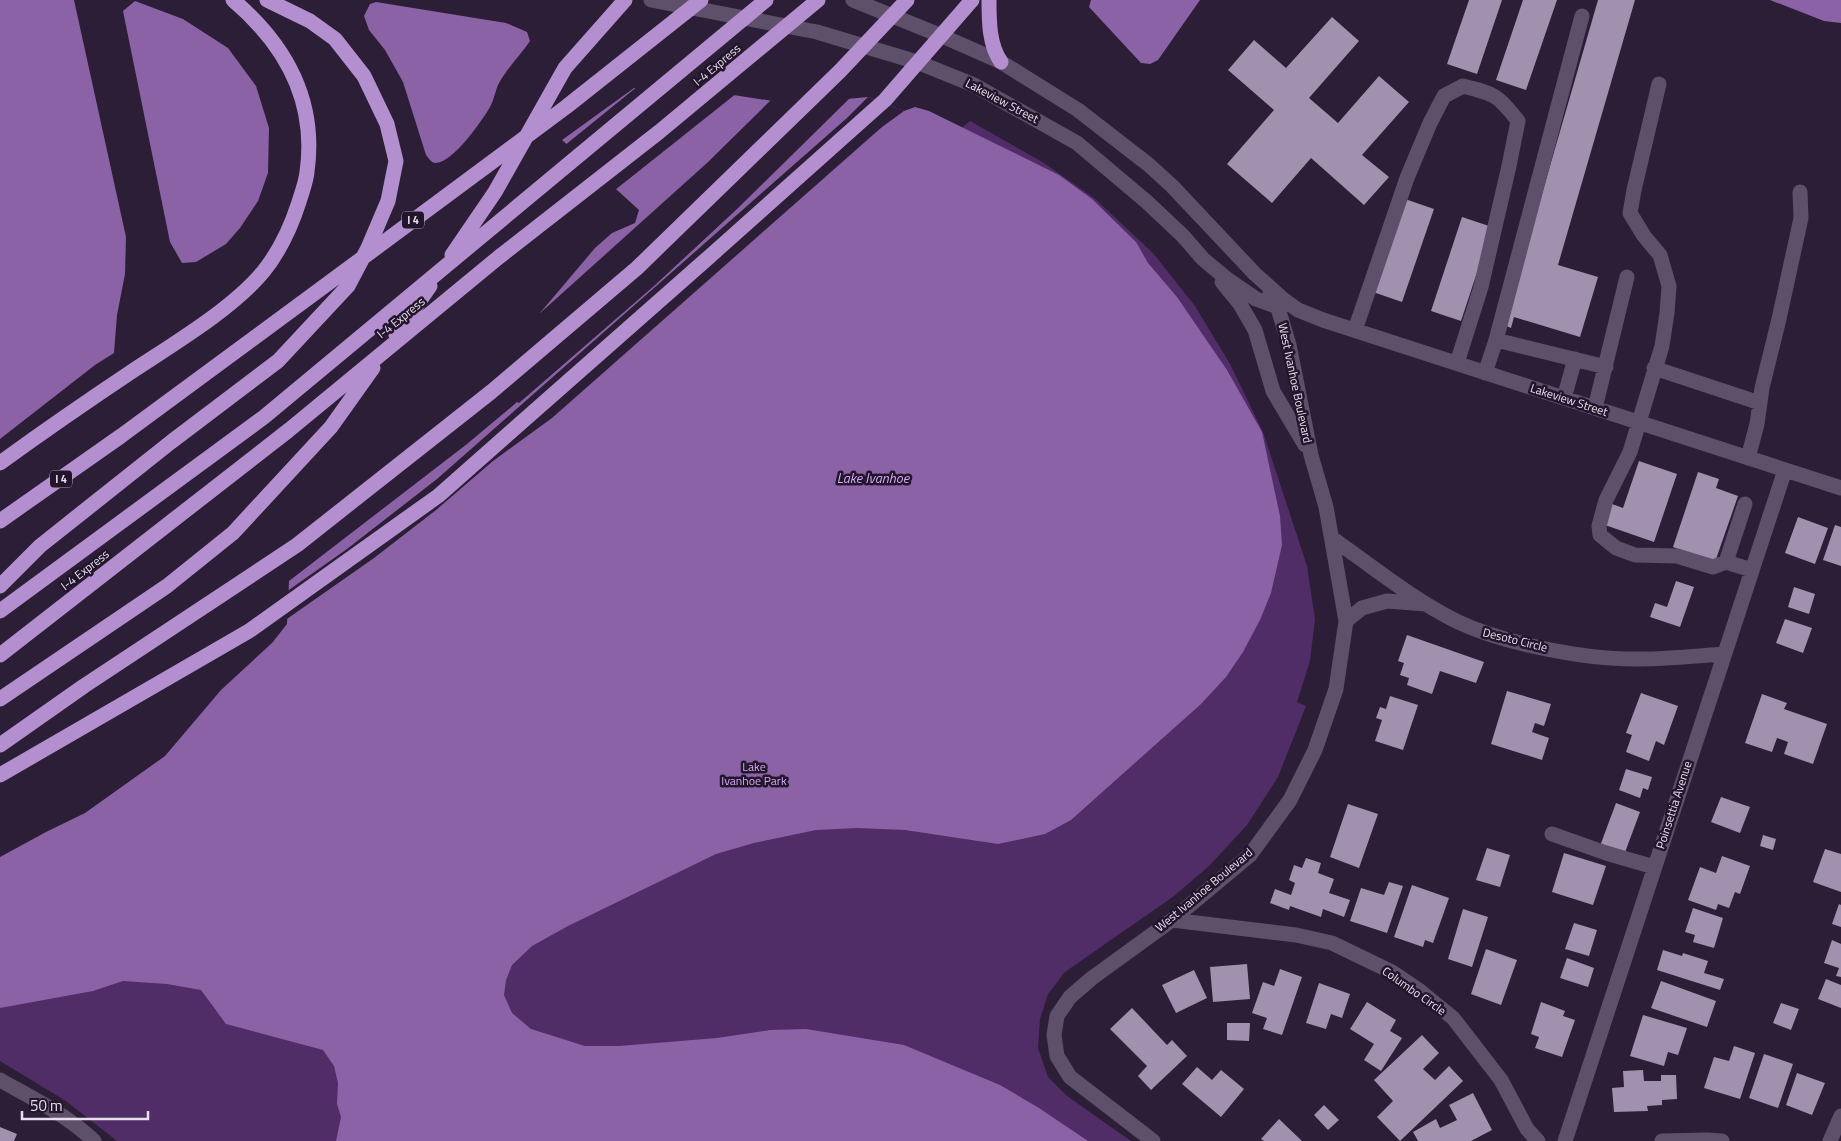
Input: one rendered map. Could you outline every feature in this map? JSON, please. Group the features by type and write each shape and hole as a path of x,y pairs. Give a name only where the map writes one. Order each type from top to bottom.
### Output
{"highway":[{"path":"0,463 232,302 263,272 286,238 307,174 309,140 305,106 294,74 279,49 260,25 233,0"},
{"path":"0,586 40,546 171,442 278,361 348,286 368,248 388,201 396,160 387,124 364,76 335,39 310,21 267,0"},
{"path":"0,699 167,586 233,534 296,467 331,427 495,192 566,68 625,0"},
{"name":"I 4","path":"0,521 121,436 550,118 701,0"},
{"name":"I-4 Express","path":"0,611 264,417 766,0"},
{"name":"I-4 Express","path":"0,656 289,430 499,257 659,132 818,0"},
{"path":"0,745 84,686 297,545 491,392 637,268 840,71 907,0"},
{"path":"0,775 250,631 438,496 885,100 972,0"},
{"path":"989,0 994,52 1001,62"}],"street":[{"name":"Lakeview Street","path":"651,0 817,32 917,62 974,85 1077,143 1147,202 1183,236 1203,259 1256,299 1278,308 1298,310 1485,373 1841,488"},
{"name":"Lakeview Street","path":"853,0 1001,62 1078,110 1149,165 1194,208 1267,285 1283,300 1298,310"},
{"path":"1485,373 1496,340 1582,16"},
{"path":"1659,84 1630,213 1644,236 1660,254 1669,286 1667,313 1662,346 1630,452 1606,500 1599,526 1600,535 1616,548 1636,555 1677,556 1713,567 1726,562 1752,570"},
{"path":"1355,330 1407,178 1444,96 1463,86 1488,92 1503,100 1518,121 1480,287 1457,363"},
{"path":"1748,458 1801,218 1800,192"},
{"name":"West Ivanhoe Boulevard","path":"1203,259 1240,304 1255,330 1273,391 1311,455"},
{"path":"1595,408 1627,277"},
{"name":"West Ivanhoe Boulevard","path":"1153,1141 1070,1077 1057,1056 1054,1035 1057,1016 1070,997 1092,978 1172,920 1250,855 1290,800 1315,750 1336,689 1346,620 1333,539 1311,455 1289,345 1278,308 1267,285"},
{"path":"1496,340 1606,367"},
{"path":"1564,398 1575,359"},
{"path":"1654,368 1760,403"},
{"name":"Poinsettia Avenue","path":"1565,1141 1785,470"},
{"path":"1726,562 1745,504"},
{"name":"Desoto Circle","path":"1333,539 1426,604 1474,629 1504,638 1584,655 1639,659 1724,654"},
{"path":"1346,620 1362,608 1387,601 1426,604"},
{"path":"1552,834 1654,867"},
{"name":"Columbo Circle","path":"1172,920 1296,935 1332,943 1392,972 1420,991 1453,1018 1501,1080 1527,1129 1538,1141"},
{"path":"0,1080 42,1103 94,1141"},
{"path":"1830,1141 1841,1116"},
{"path":"1662,1141 1722,1141"}],"green space":[{"name":"Lake Ivanhoe","path":"970,121 1044,163 1094,198 1153,253 1195,306 1230,364 1263,432 1307,566 1315,619 1310,661 1297,702 1306,706 1278,777 1247,825 1209,866 1174,896 1065,972 1048,994 1040,1019 1038,1048 1048,1077 1067,1096 1131,1141 117,1141 66,1101 0,1061 0,923"}],"water":[{"path":"0,0 74,0 126,237 125,274 117,315 114,353 95,365 0,439"},
{"path":"1091,0 1200,0 1158,60 1150,64 1141,63 1089,7"},
{"path":"1770,0 1841,0 1841,23 1824,21"},
{"path":"135,1 183,19 228,48 256,86 269,128 268,173 258,201 240,228 226,244 196,262 182,263 170,242 123,11"},
{"path":"376,2 506,23 527,32 530,41 498,85 486,113 466,141 450,157 442,161 435,163 426,155 403,82 385,50 369,30 364,16 370,4"},
{"name":"Lake Ivanhoe","path":"682,87 792,104 868,97 904,111 915,107 929,111 1059,175 1092,199 1136,242 1148,263 1177,297 1227,370 1262,432 1280,516 1282,545 1271,593 1260,620 1243,652 1226,677 1201,704 1071,820 1045,834 998,844 905,830 857,828 816,830 754,843 716,854 568,926 532,946 512,965 506,980 504,995 512,1013 531,1029 585,1046 619,1046 717,1038 770,1030 806,1029 904,1045 1000,1085 1039,1108 1088,1141 336,1141 341,1117 337,1104 338,1083 334,1066 323,1050 226,1024 201,990 167,984 123,981 93,991 0,1008 0,857 85,813 165,756 221,690 272,643 287,624 289,581 467,444 516,403 529,378 542,340 540,313 595,248 612,233 635,223 639,210 562,140 634,88"}],"pier":[{"path":"683,85 737,93 615,190 564,146 638,86"},
{"path":"852,96 737,209 654,286 519,403 515,401 527,377 539,339 538,315 707,163 772,99 792,102"},
{"path":"868,97 904,111 882,127 552,418 493,461 436,510 374,558 284,621 286,592 347,549 437,479 847,118"}],"building":[{"path":"1469,0 1502,0 1477,74 1447,64"},
{"path":"1523,0 1557,0 1526,90 1496,80"},
{"path":"1598,0 1635,0 1558,265 1598,277 1580,337 1514,317 1511,328 1504,325"},
{"path":"1332,17 1359,41 1309,98 1338,123 1379,76 1409,102 1362,155 1389,177 1364,205 1311,158 1272,203 1227,164 1274,110 1228,70 1254,40 1286,68"},
{"path":"1405,199 1434,209 1402,302 1373,292"},
{"path":"1462,217 1492,227 1461,321 1431,311"},
{"path":"1639,461 1677,474 1654,542 1605,525 1612,504 1623,508"},
{"path":"1698,472 1719,479 1716,488 1738,496 1715,562 1673,547"},
{"path":"1798,517 1828,528 1815,564 1785,553"},
{"path":"1835,525 1841,527 1841,566 1823,560"},
{"path":"1676,581 1694,587 1680,627 1650,617 1655,603 1667,607"},
{"path":"1794,587 1815,594 1809,614 1788,607"},
{"path":"1785,619 1812,628 1803,653 1776,643"},
{"path":"1407,635 1484,662 1476,683 1440,671 1432,694 1407,685 1409,678 1400,675 1404,663 1398,661"},
{"path":"1507,691 1551,704 1544,726 1535,723 1532,732 1549,738 1542,760 1491,744"},
{"path":"1641,693 1678,706 1664,745 1656,741 1649,761 1626,752 1632,735 1626,733"},
{"path":"1762,694 1787,703 1784,709 1827,724 1813,764 1784,754 1788,742 1777,738 1772,752 1745,743"},
{"path":"1390,696 1418,705 1403,750 1375,741 1382,720 1376,718 1380,707 1386,709"},
{"path":"1626,769 1652,777 1648,790 1643,788 1640,798 1619,790"},
{"path":"1721,797 1750,807 1740,833 1711,822"},
{"path":"1616,803 1640,812 1624,855 1600,846"},
{"path":"1348,804 1378,814 1359,868 1330,857"},
{"path":"1763,835 1776,839 1773,850 1760,846"},
{"path":"1487,848 1510,855 1500,887 1476,880"},
{"path":"1825,849 1841,854 1841,892 1813,882"},
{"path":"1564,853 1606,866 1593,905 1552,892"},
{"path":"1722,856 1750,866 1740,894 1735,892 1729,908 1718,904 1716,910 1688,900 1700,867 1716,873"},
{"path":"1306,858 1321,863 1318,873 1334,879 1329,893 1350,900 1344,917 1323,909 1321,917 1290,906 1289,910 1270,903 1275,889 1291,895 1295,883 1289,880 1294,865 1302,868"},
{"path":"1389,882 1403,886 1387,933 1350,921 1361,888 1384,895"},
{"path":"1412,885 1449,898 1433,943 1425,940 1423,947 1394,937"},
{"path":"1839,904 1841,905 1841,927 1832,924"},
{"path":"1693,908 1723,918 1714,948 1693,942 1695,935 1685,932"},
{"path":"1463,909 1488,917 1472,967 1448,959"},
{"path":"1574,923 1597,930 1589,956 1565,949"},
{"path":"1832,940 1841,944 1841,977 1836,976 1839,968 1824,963"},
{"path":"1486,949 1517,960 1501,1005 1471,994"},
{"path":"1663,950 1682,956 1683,953 1708,961 1704,973 1724,979 1720,990 1657,970"},
{"path":"1567,958 1594,968 1588,987 1560,978"},
{"path":"1247,964 1250,999 1213,1002 1210,967"},
{"path":"1280,969 1302,977 1282,1035 1263,1029 1267,1018 1252,1013 1263,982 1274,986"},
{"path":"1194,970 1207,998 1176,1013 1162,985"},
{"path":"1826,979 1841,985 1841,1008 1818,999"},
{"path":"1661,981 1716,1001 1707,1027 1651,1008"},
{"path":"1319,983 1350,994 1342,1018 1331,1014 1326,1029 1306,1023"},
{"path":"1367,1002 1396,1020 1390,1031 1402,1038 1381,1071 1364,1060 1374,1044 1350,1029"},
{"path":"1541,1002 1565,1011 1563,1016 1575,1020 1562,1057 1535,1048 1539,1037 1531,1034"},
{"path":"1781,1003 1799,1009 1791,1030 1773,1023"},
{"path":"1132,1008 1167,1045 1172,1040 1187,1056 1151,1090 1138,1076 1147,1066 1110,1029"},
{"path":"1643,1015 1687,1028 1678,1055 1668,1052 1664,1066 1630,1056"},
{"path":"1227,1023 1250,1023 1249,1041 1227,1040"},
{"path":"1422,1035 1439,1053 1423,1069 1435,1080 1449,1066 1463,1081 1400,1141 1377,1117 1393,1101 1374,1080"},
{"path":"1734,1046 1755,1053 1740,1099 1704,1088 1714,1057 1729,1061"},
{"path":"1764,1054 1793,1064 1778,1108 1749,1098"},
{"path":"1197,1067 1212,1080 1221,1070 1244,1089 1221,1117 1182,1084"},
{"path":"1643,1070 1644,1081 1661,1081 1661,1075 1676,1075 1677,1099 1662,1100 1662,1105 1647,1106 1648,1111 1614,1112 1612,1088 1624,1087 1623,1071"},
{"path":"1797,1073 1825,1083 1812,1115 1786,1105"},
{"path":"1473,1093 1492,1130 1471,1141 1418,1141 1413,1132 1436,1119 1440,1128 1457,1120 1449,1105"},
{"path":"1324,1105 1339,1120 1328,1130 1314,1115"},
{"path":"1279,1119 1302,1141 1264,1141 1261,1139"},
{"path":"0,1127 17,1134 14,1141 0,1141"}],"park label":[{"name":"Lake Ivanhoe Park","path":"754,774"}]}
